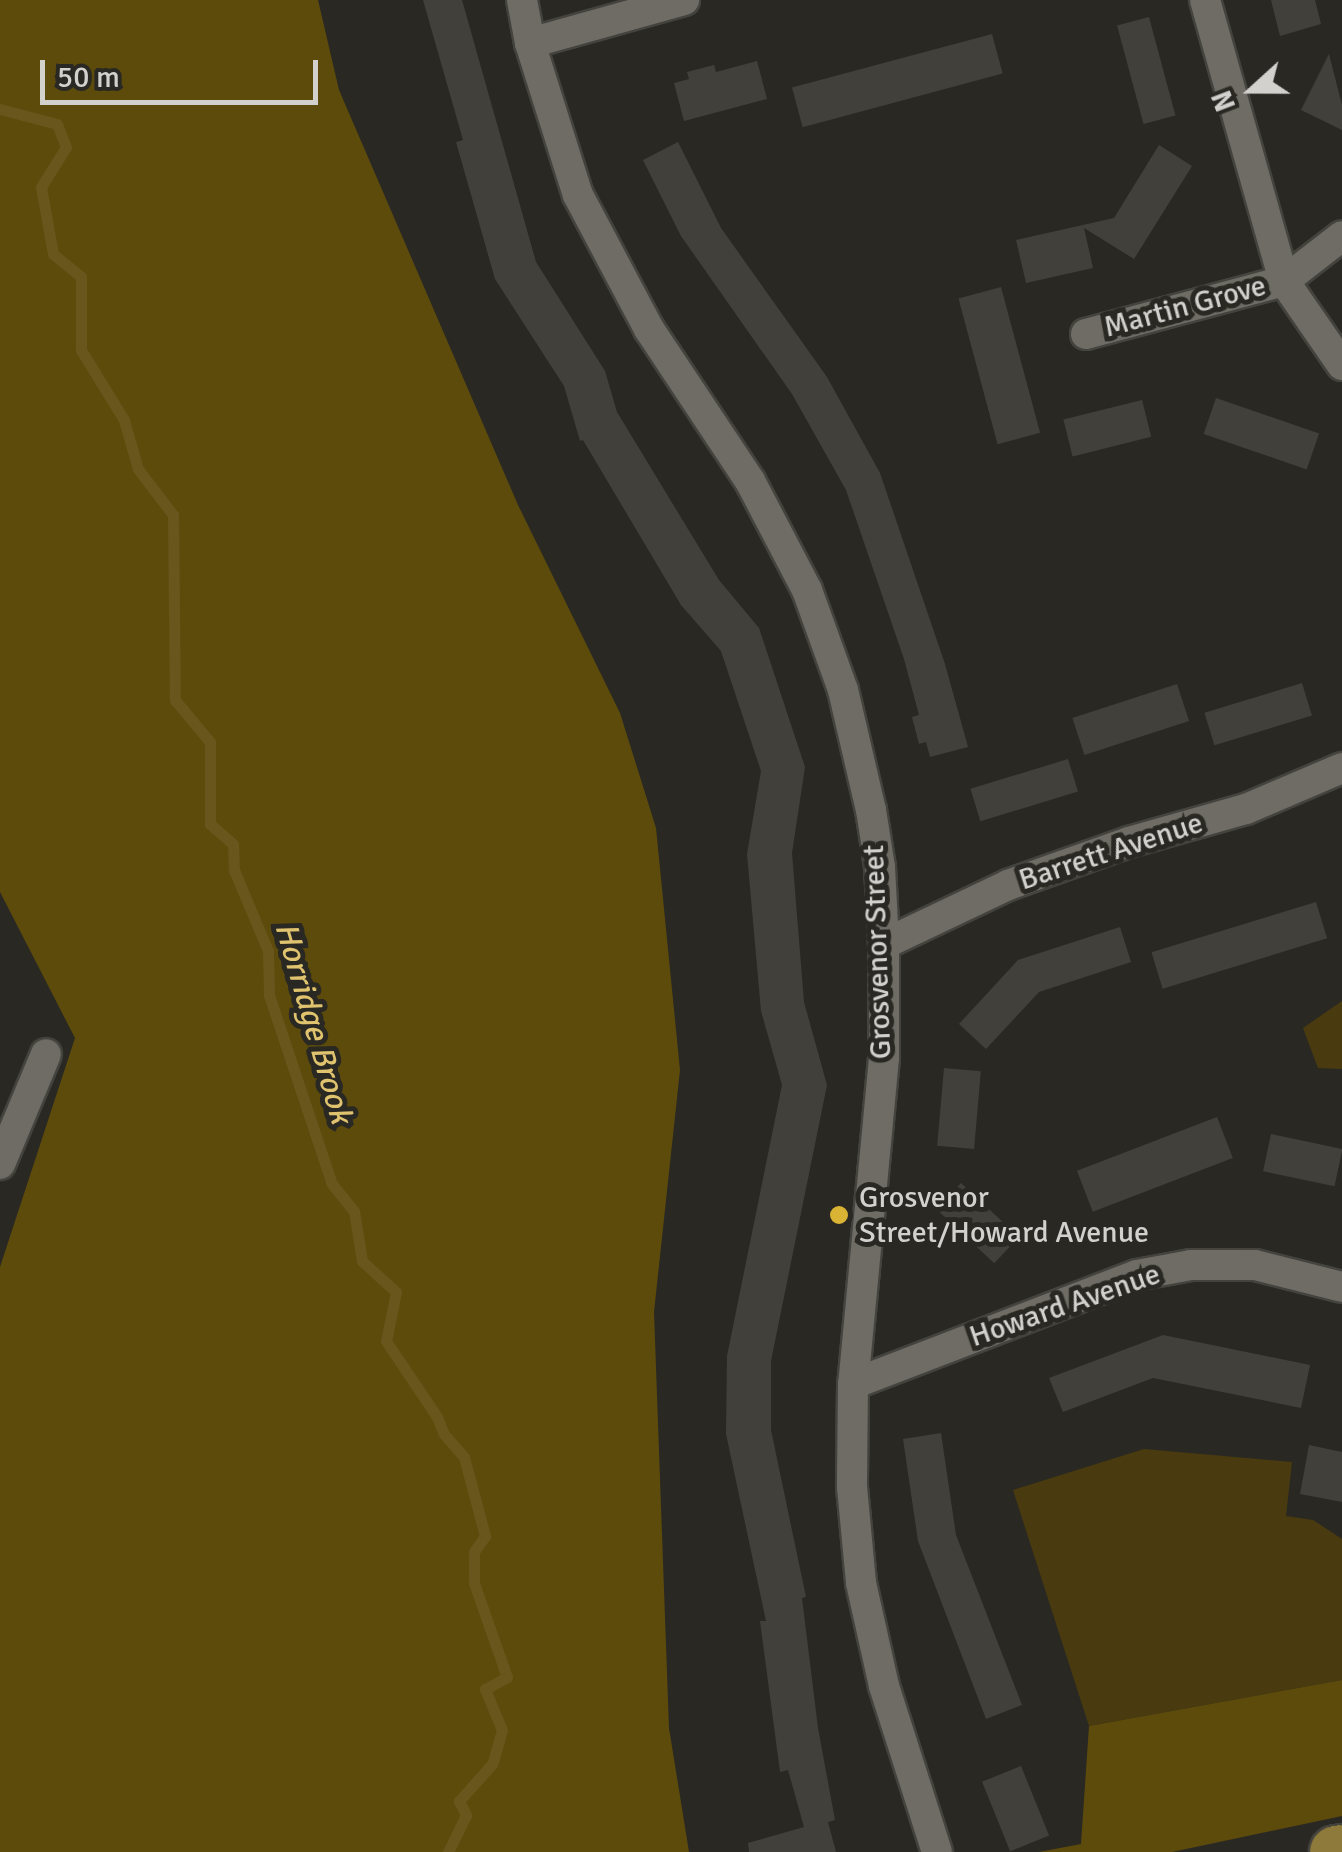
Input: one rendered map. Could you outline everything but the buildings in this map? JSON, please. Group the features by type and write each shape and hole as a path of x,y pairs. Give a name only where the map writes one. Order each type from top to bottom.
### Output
{"street":[{"name":"Grosvenor Street","path":"522,0 530,43 578,195 650,329 750,481 807,590 843,690 871,810 880,867 884,1058 852,1384 852,1487 862,1583 884,1686 937,1852"},
{"path":"530,43 684,0"},
{"path":"1204,0 1284,281 1342,365"},
{"path":"1284,281 1342,236"},
{"name":"Martin Grove","path":"1086,334 1284,281"},
{"name":"Barrett Avenue","path":"884,944 1008,886 1129,842 1246,809 1342,768"},
{"path":"0,1164 46,1054"},
{"name":"Howard Avenue","path":"852,1384 1137,1275 1191,1265 1255,1265 1342,1287"}],"shaded area":[{"path":"0,0 318,0 339,90 518,505 620,713 656,828 680,1070 654,1312 669,1728 689,1852 0,1852 0,1267 75,1038 0,892"},
{"path":"1342,1001 1342,1069 1318,1068 1303,1028"},
{"path":"1144,1449 1292,1462 1286,1516 1313,1520 1342,1539 1342,1680 1089,1726 1013,1490"},
{"path":"1342,1680 1342,1816 1172,1852 1039,1852 1081,1844 1089,1726"}],"waterway":[{"name":"Horridge Brook","path":"0,109 57,124 66,147 41,187 53,254 81,277 81,350 124,420 138,469 173,515 175,700 210,742 210,824 233,844 234,870 268,951 269,995 332,1184 354,1211 362,1261 396,1292 386,1341 437,1417 444,1434 464,1457 485,1536 474,1552 474,1583 507,1677 485,1689 502,1730 492,1764 459,1801 466,1815 448,1852"}],"place":[{"name":"Grosvenor Street/Howard Avenue","path":"839,1215"}]}
